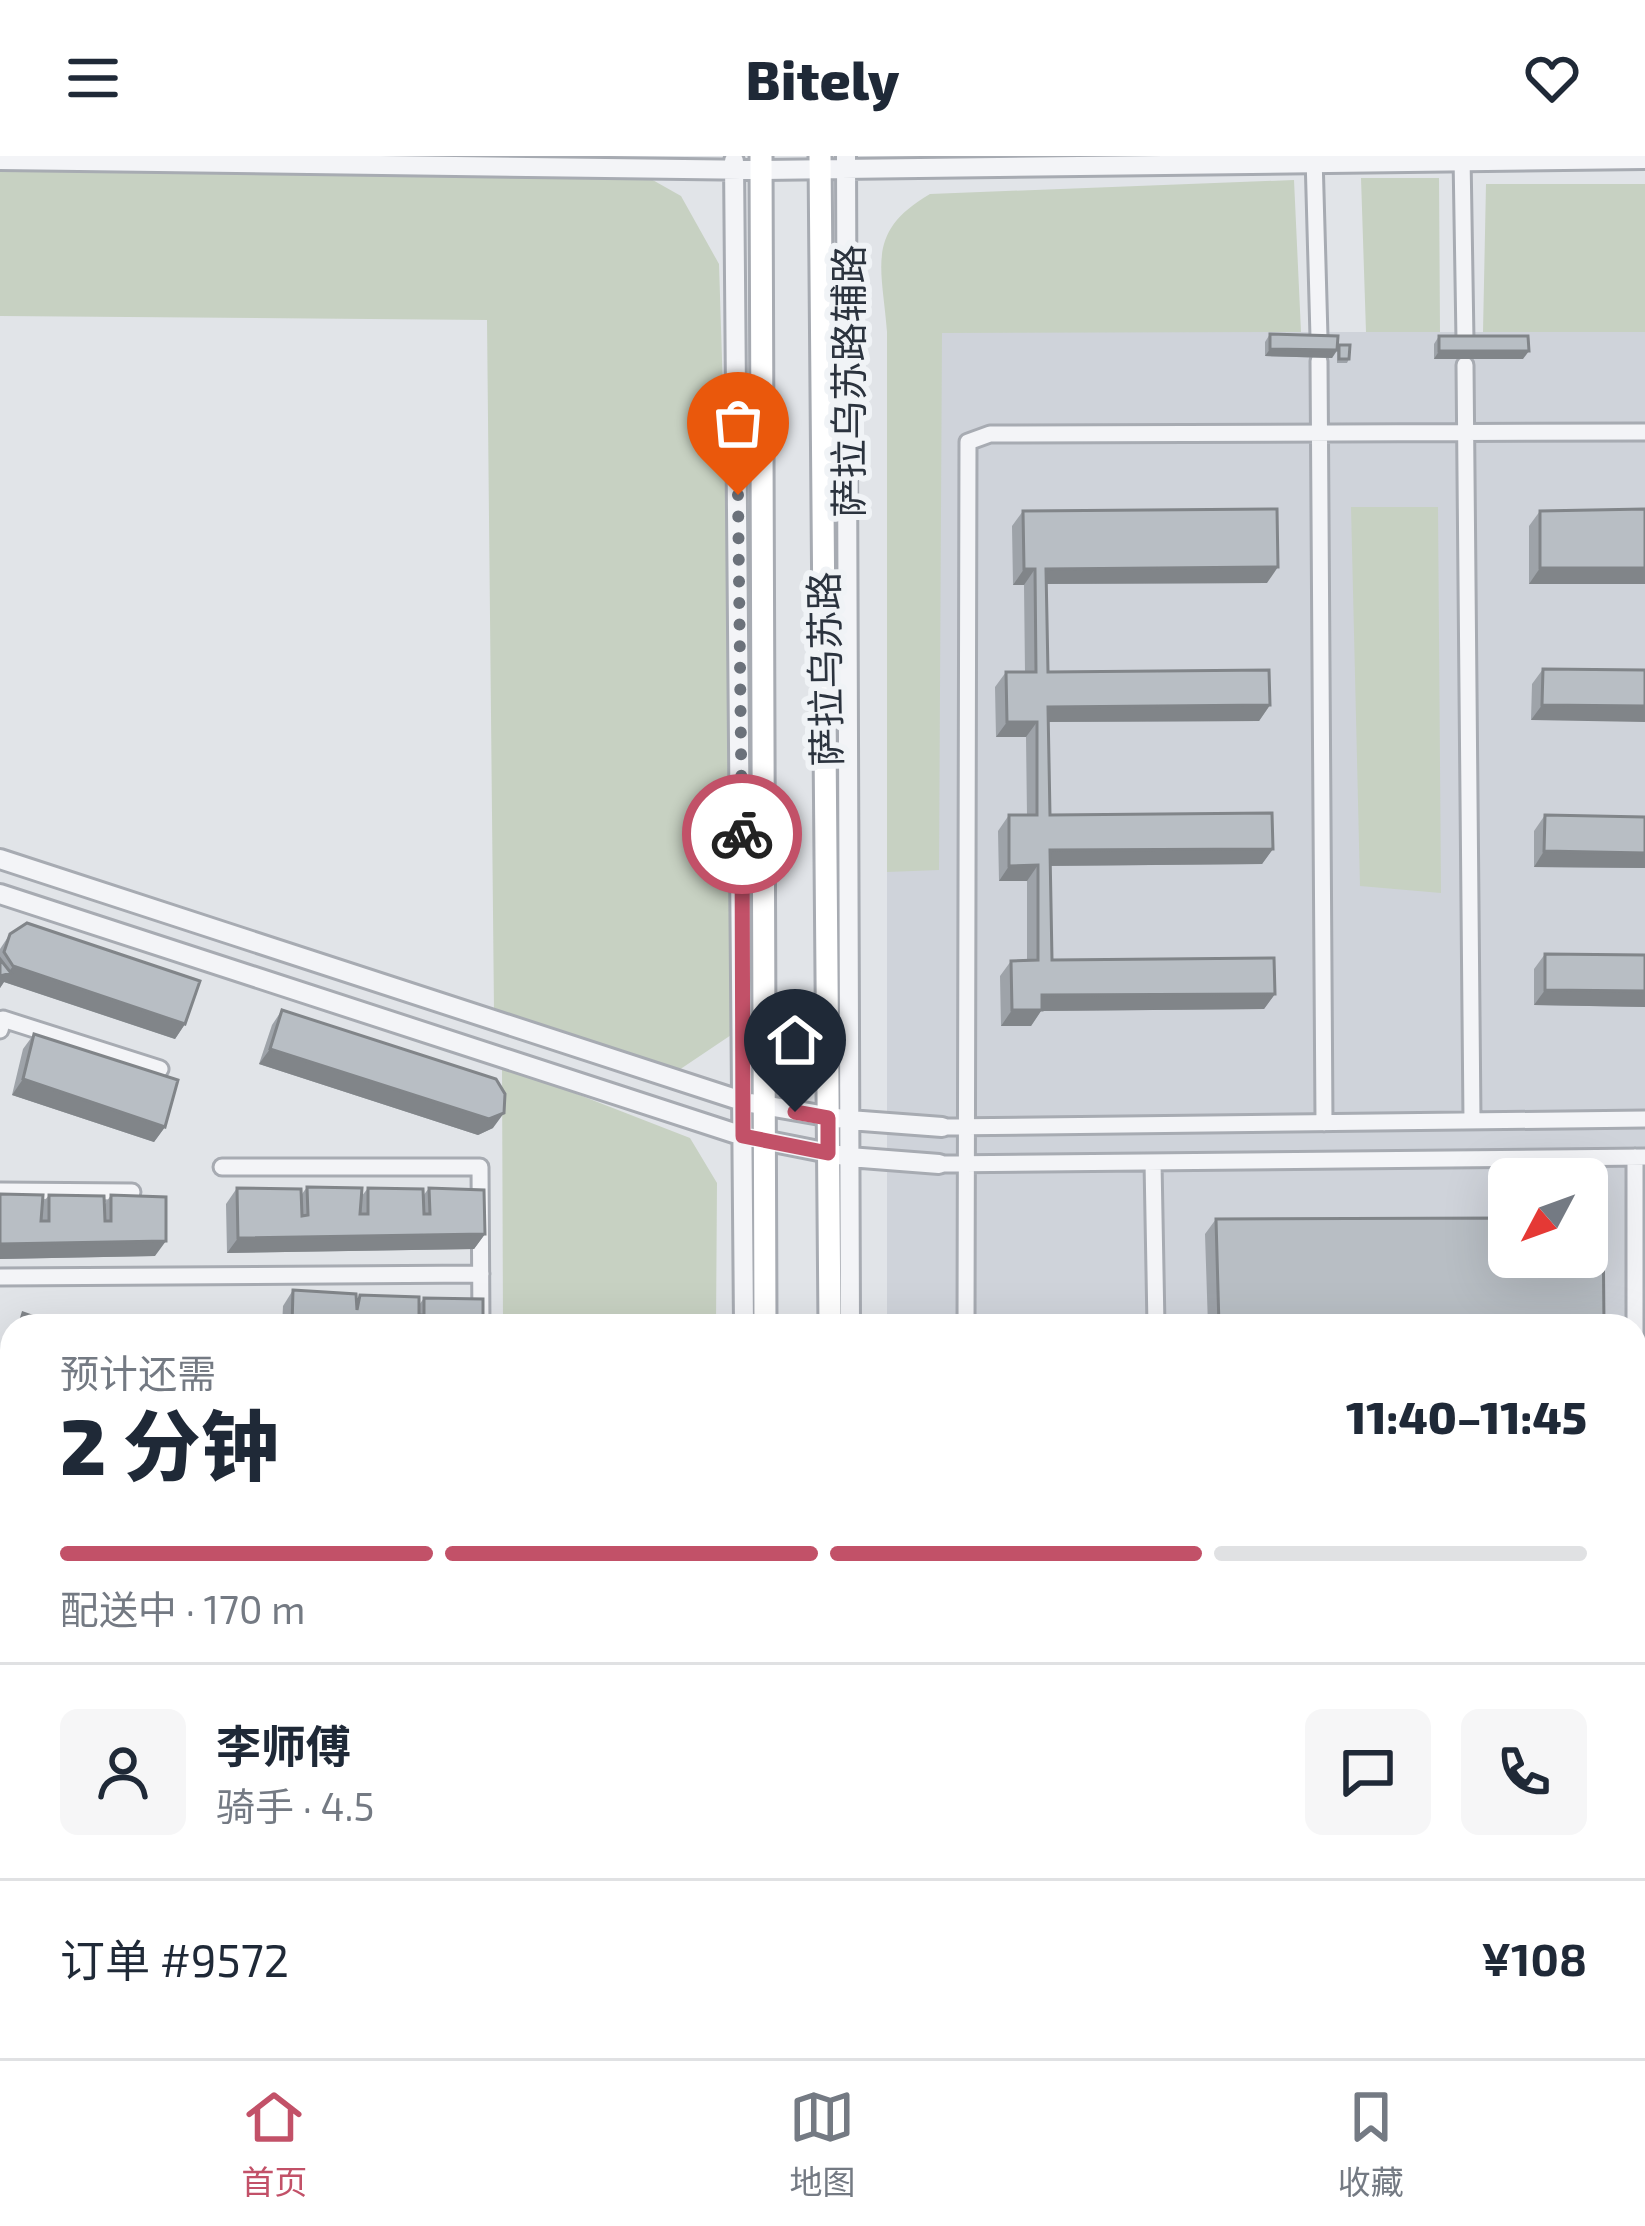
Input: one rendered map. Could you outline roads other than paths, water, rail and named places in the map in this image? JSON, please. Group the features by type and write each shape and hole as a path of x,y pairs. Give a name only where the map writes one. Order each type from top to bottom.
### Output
{"main road":[{"name":"萨拉乌苏路","path":"820,161 839,1119 831,1314"},
{"name":"萨拉乌苏路","path":"761,163 753,1139 764,1314"}],"street":[{"path":"1314,158 1319,338"},
{"path":"1462,158 1465,340"},
{"path":"0,160 1645,159"},
{"path":"734,162 753,1104"},
{"name":"萨拉乌苏路辅路","path":"839,1119 846,162"},
{"path":"1319,361 1324,1123"},
{"path":"1465,364 1472,1121"},
{"path":"966,1314 968,442 990,434 1645,432"},
{"path":"0,859 753,1104 839,1119 942,1127 1645,1119"},
{"path":"0,894 753,1139 838,1155 939,1164 1640,1157 1638,1314"},
{"path":"0,1030 3,1019 160,1069"},
{"path":"745,1314 753,1139"},
{"path":"838,1155 849,1314"},
{"path":"1153,1162 1156,1314"},
{"path":"222,1167 480,1167 481,1314"},
{"path":"0,1191 132,1192"},
{"path":"0,1276 481,1274"}]}
